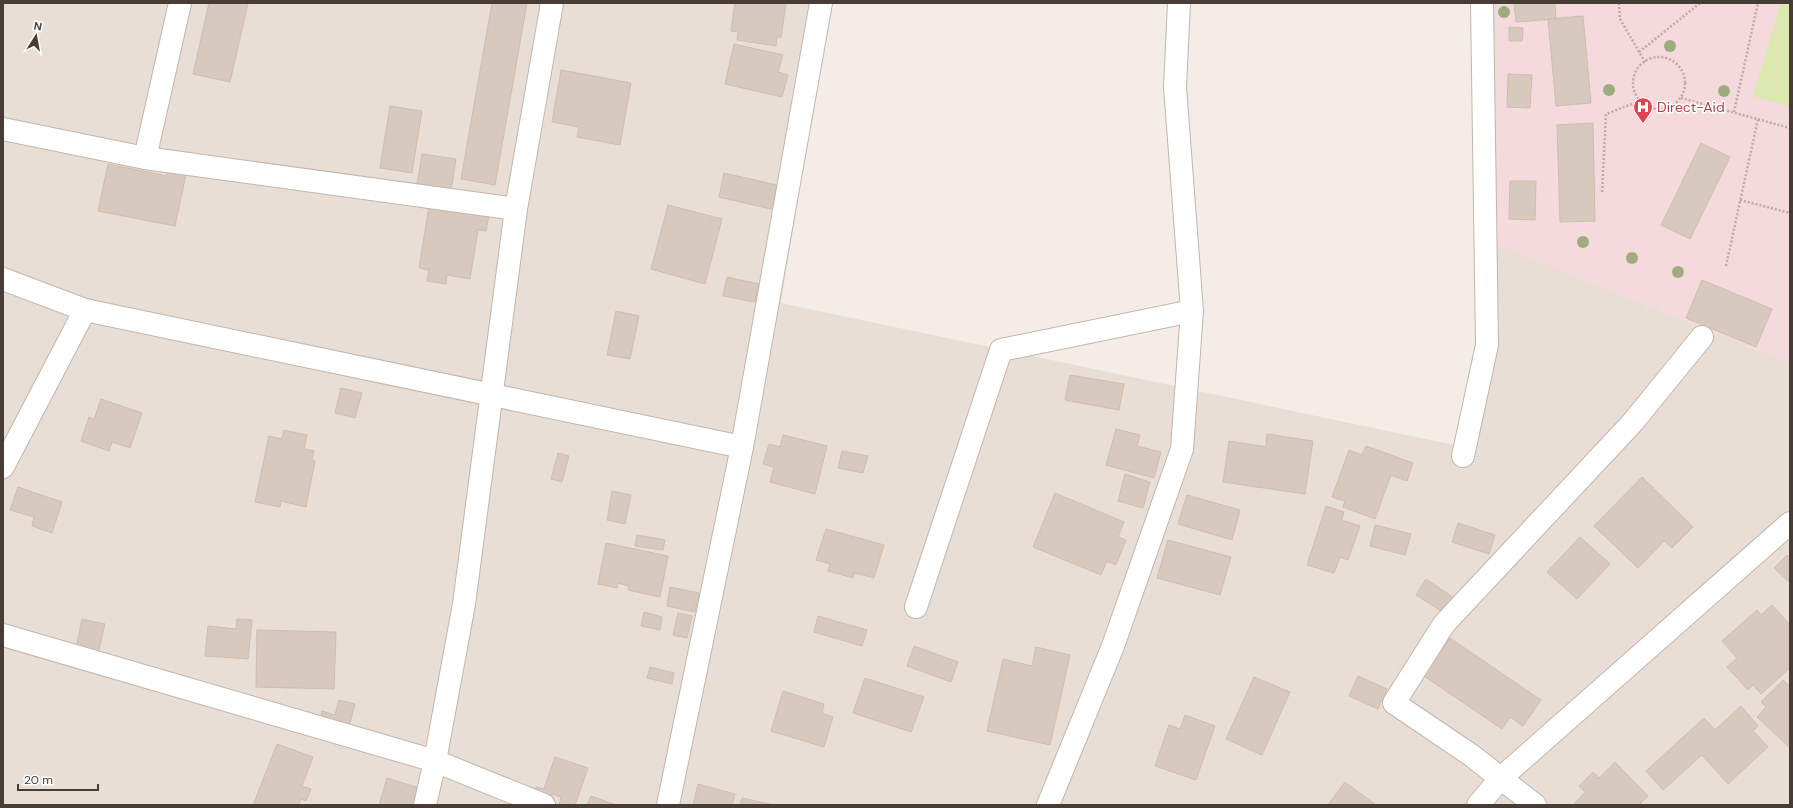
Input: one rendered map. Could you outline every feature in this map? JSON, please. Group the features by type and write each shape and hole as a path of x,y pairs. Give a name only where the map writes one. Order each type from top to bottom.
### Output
{"street":[{"path":"145,158 180,3"},
{"path":"425,805 435,761 464,604 516,209 552,3"},
{"path":"668,805 742,448 821,3"},
{"path":"1048,805 1113,646 1182,449 1192,311 1174,87 1179,3"},
{"path":"1463,456 1487,345 1482,3"},
{"path":"3,129 145,158 516,209"},
{"path":"3,279 85,310 491,394 742,448"},
{"path":"3,467 85,310"},
{"path":"916,607 1001,350 1192,311"},
{"path":"1535,805 1471,755 1394,703 1444,624 1633,422 1702,337"},
{"path":"1478,805 1501,778 1790,523"},
{"path":"3,635 435,761 544,805"}],"path":[{"path":"1619,3 1620,19 1645,62"},
{"path":"1639,52 1700,3"},
{"path":"1734,112 1757,3"},
{"path":"1656,58 1668,59 1678,65 1684,76 1685,87 1681,98 1673,106 1661,110 1650,108 1640,101 1634,92 1633,81 1637,70 1645,62 1656,58"},
{"path":"1681,98 1790,128"},
{"path":"1602,192 1606,114 1640,101"},
{"path":"1726,266 1758,119"},
{"path":"1740,200 1790,213"}],"shaded area":[{"path":"3,3 829,3 781,303 1473,449 1490,3 1790,3 1790,805 3,805"},
{"name":"Direct-Aid","path":"1496,3 1790,3 1790,364 1497,245"}],"green space":[{"path":"1781,3 1790,3 1790,107 1753,96"}],"building":[{"path":"209,3 248,3 230,82 193,74"},
{"path":"492,3 527,3 495,185 461,179"},
{"path":"735,3 786,3 781,37 777,37 776,46 737,40 738,32 731,31"},
{"path":"1514,3 1555,3 1556,19 1516,22"},
{"path":"1583,16 1591,103 1556,106 1548,19"},
{"path":"1509,27 1523,28 1522,41 1509,41"},
{"path":"734,44 783,55 778,72 788,75 782,97 725,84"},
{"path":"561,70 631,83 620,145 577,137 579,127 552,122"},
{"path":"1508,74 1532,75 1530,108 1507,107"},
{"path":"390,106 422,111 412,173 380,168"},
{"path":"1593,123 1595,221 1560,222 1557,125"},
{"path":"1701,143 1730,157 1690,239 1661,225"},
{"path":"422,154 456,159 451,191 417,185"},
{"path":"169,161 188,165 175,226 98,211 108,164 167,176"},
{"path":"724,173 777,185 771,209 719,197"},
{"path":"1510,181 1536,181 1535,220 1509,219"},
{"path":"430,200 490,209 486,231 478,230 470,279 447,275 446,284 427,281 429,270 419,268"},
{"path":"668,205 722,219 705,284 651,269"},
{"path":"727,277 759,284 755,302 723,296"},
{"path":"1702,280 1772,309 1756,347 1686,318"},
{"path":"616,311 639,316 630,359 607,355"},
{"path":"1070,375 1124,384 1119,410 1065,400"},
{"path":"341,388 362,393 355,418 335,413"},
{"path":"101,399 142,413 130,448 112,442 109,451 81,441 89,417 94,419"},
{"path":"1116,429 1140,435 1137,446 1161,452 1154,478 1106,465"},
{"path":"284,430 307,435 304,449 314,451 312,460 315,461 306,507 281,501 280,507 255,502 269,436 282,439"},
{"path":"1267,434 1313,441 1305,494 1223,482 1229,441 1266,447"},
{"path":"783,435 827,446 815,494 770,482 774,467 763,464 769,444 780,447"},
{"path":"1366,446 1413,463 1407,481 1391,475 1375,519 1343,507 1345,501 1332,497 1349,450 1362,455"},
{"path":"842,451 868,456 863,473 838,468"},
{"path":"558,453 569,456 562,482 551,479"},
{"path":"1125,474 1150,482 1143,508 1118,501"},
{"path":"1642,477 1693,527 1672,548 1664,541 1638,568 1594,526"},
{"path":"18,487 62,502 52,533 32,526 34,517 10,510"},
{"path":"612,491 631,495 625,524 607,520"},
{"path":"1055,493 1124,522 1118,537 1126,540 1116,565 1107,561 1101,575 1033,547"},
{"path":"1187,495 1240,510 1232,540 1178,524"},
{"path":"1326,506 1344,512 1342,520 1360,526 1348,560 1340,557 1334,573 1307,565"},
{"path":"1458,523 1495,535 1489,554 1452,542"},
{"path":"1375,525 1411,534 1405,555 1370,546"},
{"path":"826,529 884,545 874,578 855,573 853,578 828,571 830,564 816,560"},
{"path":"637,535 665,540 663,550 635,546"},
{"path":"1580,537 1610,564 1577,599 1547,572"},
{"path":"1168,540 1231,557 1220,595 1157,578"},
{"path":"606,543 668,556 660,597 628,590 629,586 618,583 617,588 598,584"},
{"path":"1787,555 1790,558 1790,583 1774,568"},
{"path":"1426,579 1454,598 1444,613 1416,595"},
{"path":"670,587 699,593 695,612 667,606"},
{"path":"1772,605 1790,625 1790,668 1761,694 1753,685 1748,690 1727,667 1737,658 1722,641 1757,610 1761,615"},
{"path":"644,612 662,617 660,630 641,626"},
{"path":"678,613 692,616 687,638 673,635"},
{"path":"818,616 867,630 862,646 814,632"},
{"path":"82,619 105,624 98,653 76,648"},
{"path":"237,619 252,620 248,659 205,656 208,626 236,629"},
{"path":"257,630 336,632 334,689 256,687"},
{"path":"1450,638 1541,700 1523,726 1510,717 1502,729 1424,676"},
{"path":"914,646 958,662 951,682 907,666"},
{"path":"1036,647 1070,655 1050,745 987,731 1003,659 1032,666"},
{"path":"650,667 674,673 672,684 647,678"},
{"path":"1358,676 1387,689 1378,709 1349,696"},
{"path":"1254,677 1290,692 1262,755 1226,739"},
{"path":"865,678 924,697 911,732 853,713"},
{"path":"1783,680 1790,686 1790,748 1757,717 1766,707 1761,702"},
{"path":"783,691 824,704 822,713 833,717 824,747 771,731"},
{"path":"339,700 355,704 347,734 318,726 322,711 335,715"},
{"path":"1741,706 1758,726 1753,731 1768,747 1728,784 1702,755 1663,790 1646,771 1704,718 1715,730"},
{"path":"1185,715 1215,726 1196,780 1155,766 1169,725 1180,729"},
{"path":"277,744 313,757 302,786 311,789 306,801 301,799 298,805 253,805"},
{"path":"555,757 588,768 575,805 559,805 561,797 552,794 550,801 534,796 536,787 544,789"},
{"path":"1615,762 1648,796 1639,805 1577,805 1575,803 1585,792 1579,786 1593,772 1599,778"},
{"path":"387,778 422,789 416,805 379,805"},
{"path":"1345,782 1376,805 1328,805"},
{"path":"698,784 735,794 732,805 693,805"},
{"path":"591,796 616,805 587,805"},
{"path":"742,798 774,805 740,805"}],"place":[{"name":"Direct-Aid","path":"1643,124"}]}
